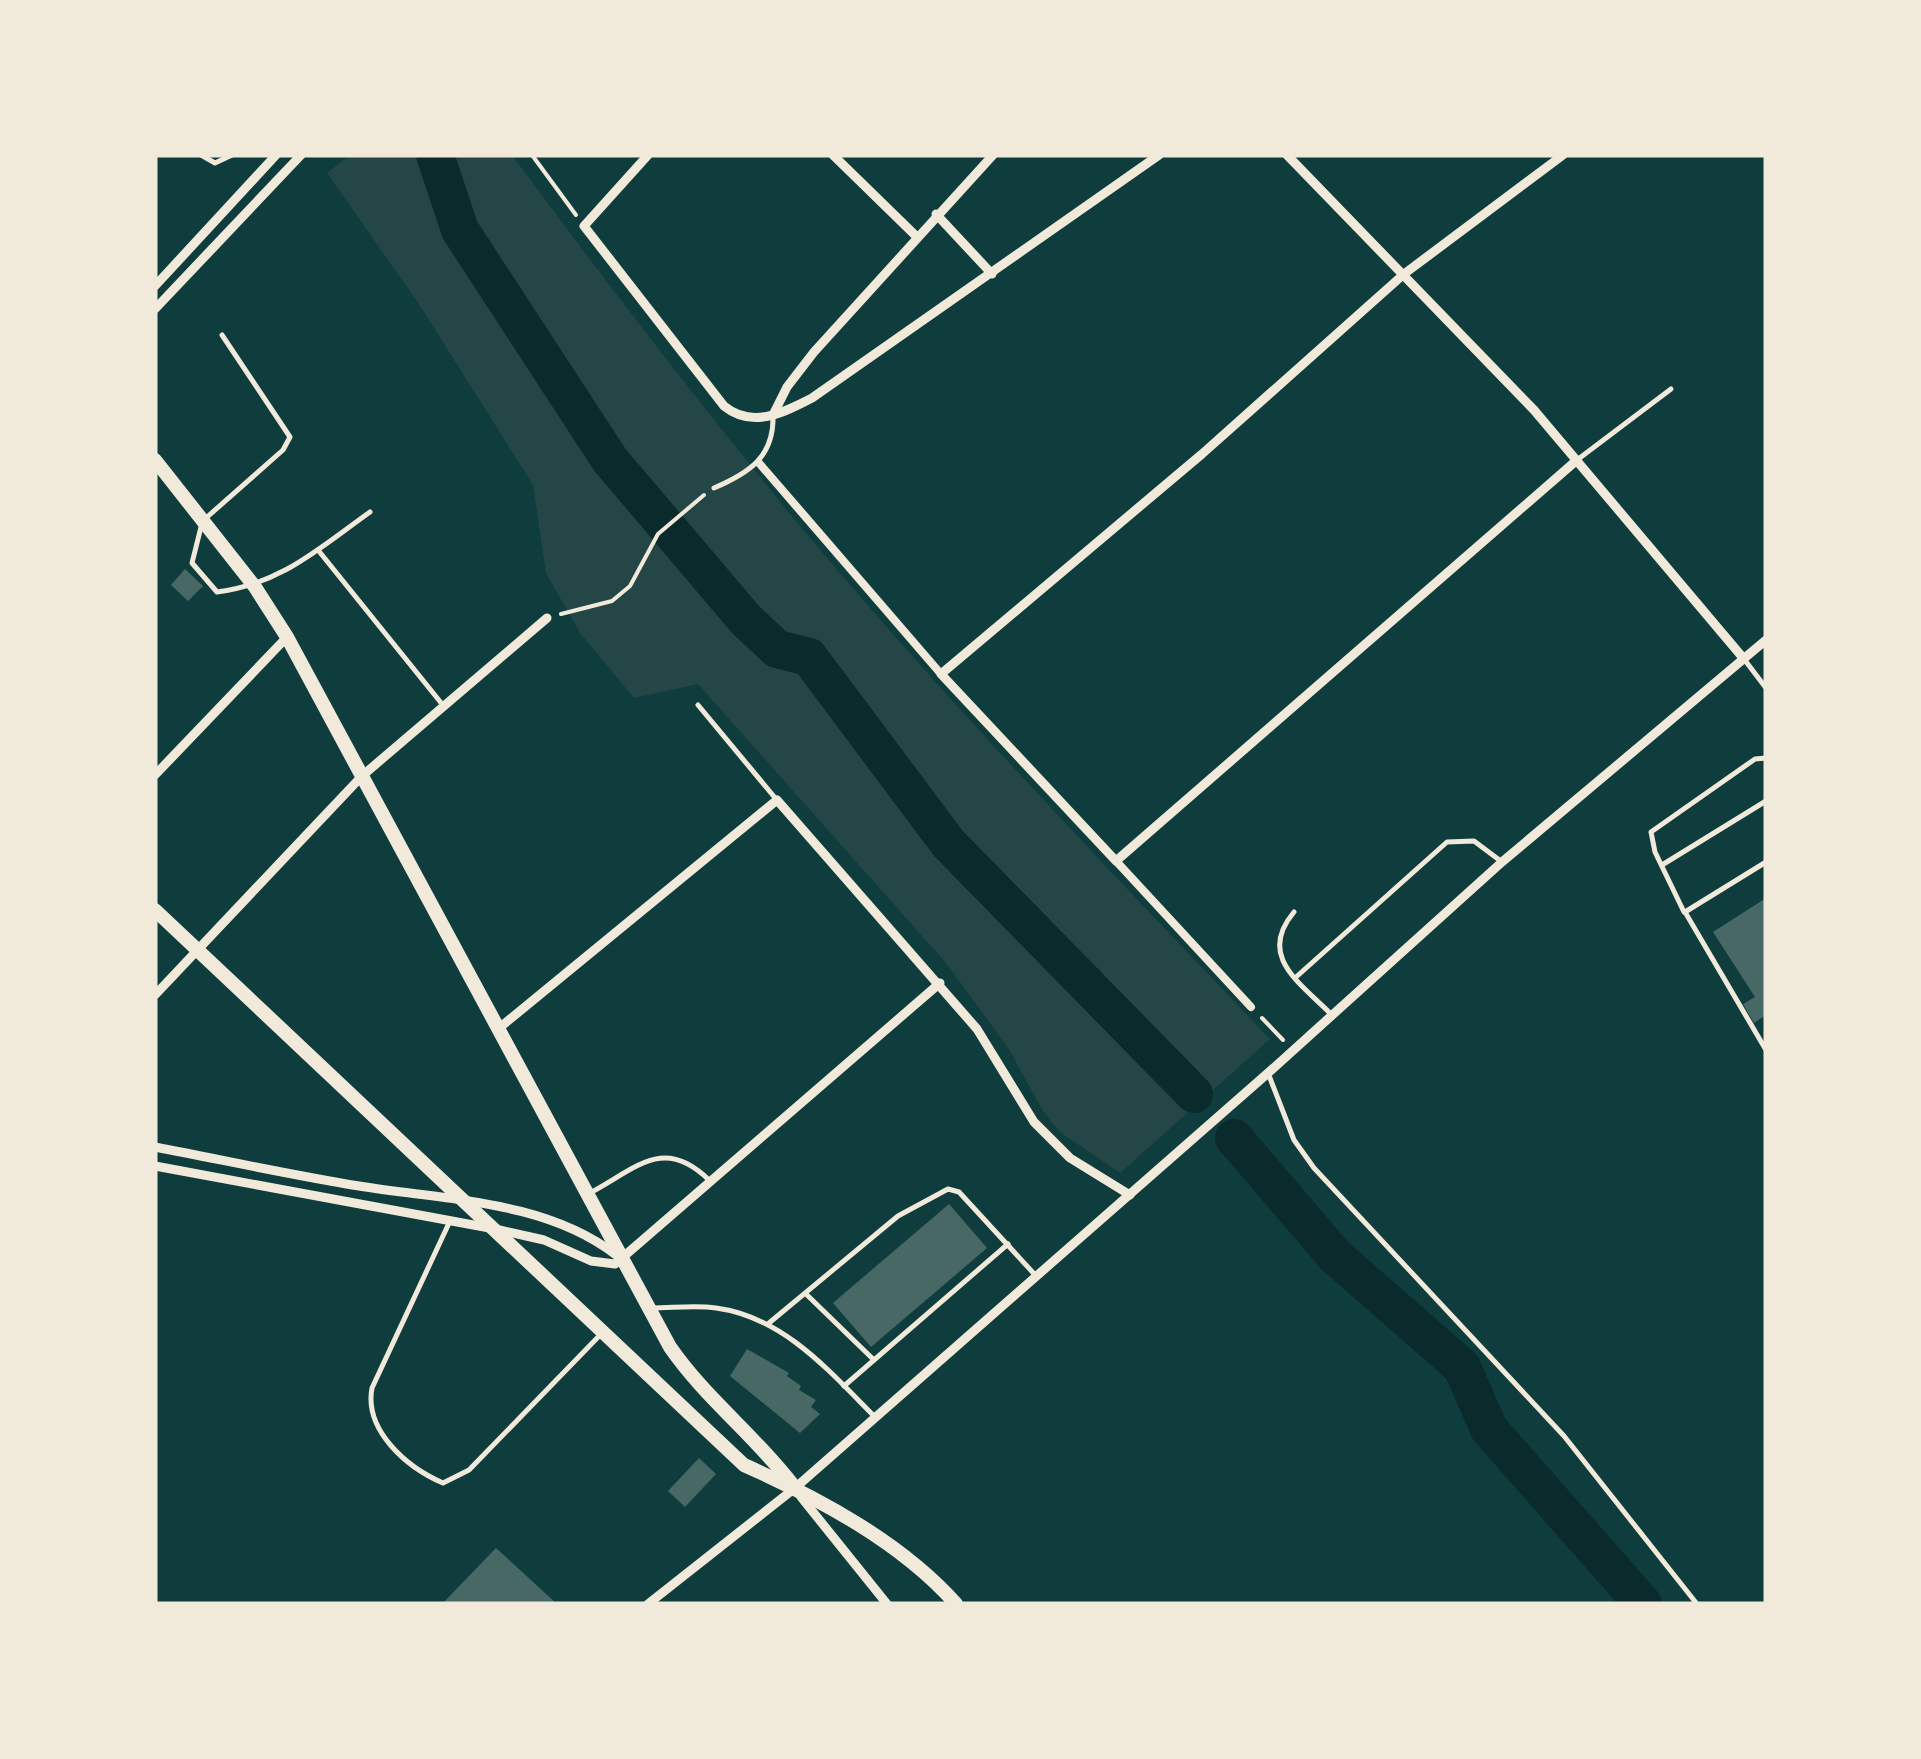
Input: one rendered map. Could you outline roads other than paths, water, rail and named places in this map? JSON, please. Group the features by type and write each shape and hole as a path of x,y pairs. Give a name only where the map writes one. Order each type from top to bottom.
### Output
{"main road":[{"path":"155,460 254,588 287,638 682,1366 764,1447 795,1488"},
{"path":"155,910 744,1465 795,1488 907,1558 956,1604"}],"street":[{"path":"155,286 276,155"},
{"path":"155,309 301,155"},
{"path":"648,155 584,226 724,406 737,416 773,415 812,398 1159,155"},
{"path":"833,155 917,237"},
{"path":"773,415 787,387 814,352 992,155"},
{"path":"1287,155 1577,460 1744,659"},
{"path":"941,674 1202,454 1404,274 1564,155"},
{"path":"936,214 992,274"},
{"path":"1116,861 1577,460"},
{"path":"759,463 941,674 1251,1006"},
{"path":"155,995 362,776 547,618"},
{"path":"155,776 287,638"},
{"path":"648,1604 795,1488 1502,862 1766,640"},
{"path":"498,1029 777,800 978,1029 1034,1122 1070,1158 1130,1195"},
{"path":"155,1166 495,1229 544,1240 604,1265 624,1261 940,983"},
{"path":"155,1147 357,1186 465,1200 545,1220 604,1246 624,1261"},
{"path":"795,1488 887,1604"}],"lane":[{"path":"201,155 215,163 232,155"},
{"path":"222,334 290,437 282,450 202,522 192,563 216,592 254,588 318,550 370,512"},
{"path":"1577,460 1670,389"},
{"path":"714,488 759,463 773,434 773,415"},
{"path":"318,550 442,704"},
{"path":"1744,659 1766,688"},
{"path":"698,705 777,800"},
{"path":"1766,758 1754,758 1656,824 1651,842 1685,912 1766,1050"},
{"path":"1661,866 1766,801"},
{"path":"1295,978 1447,842 1474,840 1502,862"},
{"path":"1685,912 1766,862"},
{"path":"1294,912 1280,928 1276,942 1295,978 1331,1014"},
{"path":"1268,1073 1294,1140 1314,1168 1564,1436 1697,1604"},
{"path":"588,1194 658,1158 686,1160 712,1182"},
{"path":"769,1323 898,1216 948,1189 959,1192 1037,1276"},
{"path":"450,1221 372,1388 369,1406 381,1435 426,1476 443,1483 470,1470 604,1331"},
{"path":"844,1386 1008,1244"},
{"path":"806,1294 874,1360"},
{"path":"649,1308 716,1308 769,1323 876,1418"}],"waterway":[{"path":"435,155 460,230 610,460 746,620 777,649 809,657 948,843 1194,1094"},
{"path":"1234,1138 1335,1256 1462,1367 1489,1429 1643,1604"}]}
